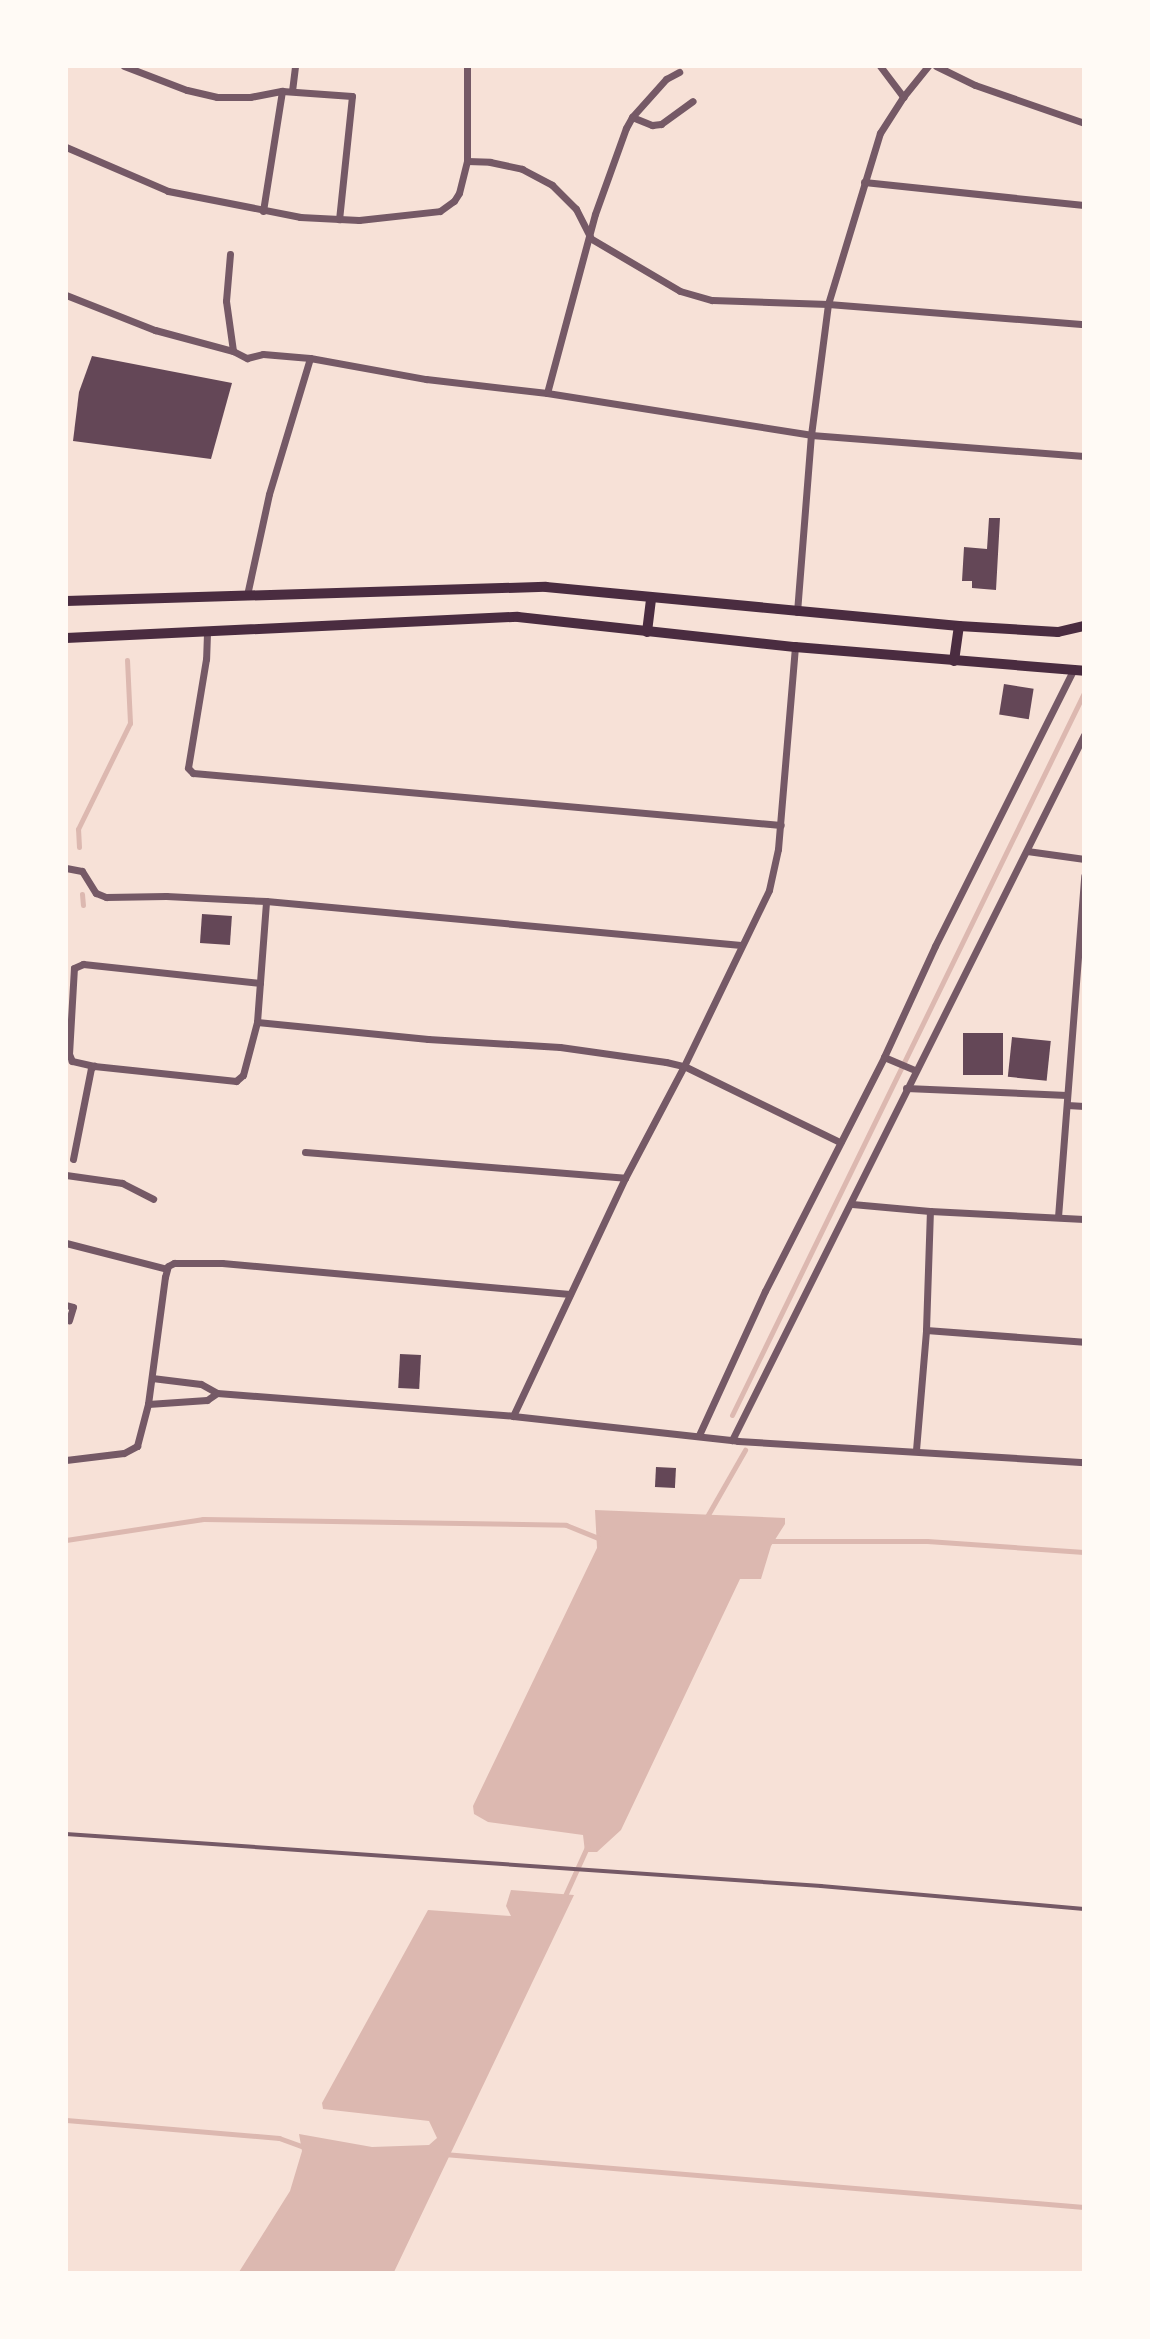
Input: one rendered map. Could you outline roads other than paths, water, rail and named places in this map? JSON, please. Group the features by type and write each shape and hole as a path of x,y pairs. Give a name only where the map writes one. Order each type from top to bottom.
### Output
{"main road":[{"path":"66,601 523,586 959,626 1058,632 1083,626"},
{"path":"647,632 651,598"},
{"path":"66,638 518,617 795,647 1078,671"},
{"path":"954,661 959,626"}],"street":[{"path":"124,66 187,90 217,97 250,97 282,91 353,96 339,219"},
{"path":"292,91 295,66"},
{"path":"66,147 168,191 300,218 395,219 440,211 454,201 459,192 467,161 467,66"},
{"path":"880,66 903,97"},
{"path":"797,612 811,435 828,304 880,133 903,97 928,66"},
{"path":"936,66 975,85 1083,123"},
{"path":"547,393 595,214 632,117 666,79 679,72"},
{"path":"263,211 282,91"},
{"path":"632,117 652,125 661,124 693,101"},
{"path":"467,161 522,169 552,185 576,209 590,238 670,286 712,300 828,304 1083,324"},
{"path":"864,182 1083,205"},
{"path":"230,254 226,301 233,351"},
{"path":"66,295 155,330 233,351 249,358 263,354 310,358 426,379 547,393 811,435 1083,456"},
{"path":"247,595 269,494 310,358"},
{"path":"207,633 206,659 188,768 193,773 781,825"},
{"path":"513,1416 625,1178 684,1066 769,890 781,825 795,647"},
{"path":"699,1435 765,1291 840,1142 888,1059 935,946 1078,671"},
{"path":"732,1440 852,1204 906,1088 911,1069 1027,852 1083,735"},
{"path":"1027,852 1083,859"},
{"path":"66,867 82,871 100,896 266,901 741,945"},
{"path":"1058,1217 1067,1095 1080,978 1083,876"},
{"path":"260,982 83,964 74,968 69,1054 72,1061 94,1066 236,1081 246,1066 257,1022 260,982 266,901"},
{"path":"257,1022 428,1039 559,1047 684,1066 840,1142"},
{"path":"888,1059 911,1069"},
{"path":"73,1159 91,1068 94,1066"},
{"path":"906,1088 1067,1095"},
{"path":"1067,1105 1083,1106"},
{"path":"305,1152 625,1178"},
{"path":"66,1175 122,1183 153,1199"},
{"path":"852,1204 1083,1219"},
{"path":"916,1450 926,1330 930,1211"},
{"path":"66,1243 167,1269"},
{"path":"66,1460 135,1449 148,1404 167,1269 177,1262 280,1268 570,1294"},
{"path":"66,1305 73,1307 69,1320"},
{"path":"926,1330 1083,1342"},
{"path":"152,1378 201,1384 217,1393 513,1416 732,1440 1083,1462"},
{"path":"148,1404 206,1400 217,1393"},
{"path":"66,1455 78,1459"}],"lane":[{"path":"66,1834 567,1868 1083,1909"}],"waterway":[{"path":"79,847 78,829 130,723 127,660"},
{"path":"732,1415 1084,693"},
{"path":"82,894 83,905"},
{"path":"705,1520 745,1450"},
{"path":"66,1540 203,1519 566,1525 599,1538"},
{"path":"769,1541 927,1541 1084,1552"},
{"path":"563,1900 588,1845"},
{"path":"66,2120 279,2138 306,2148"},
{"path":"444,2154 1084,2207"}]}
